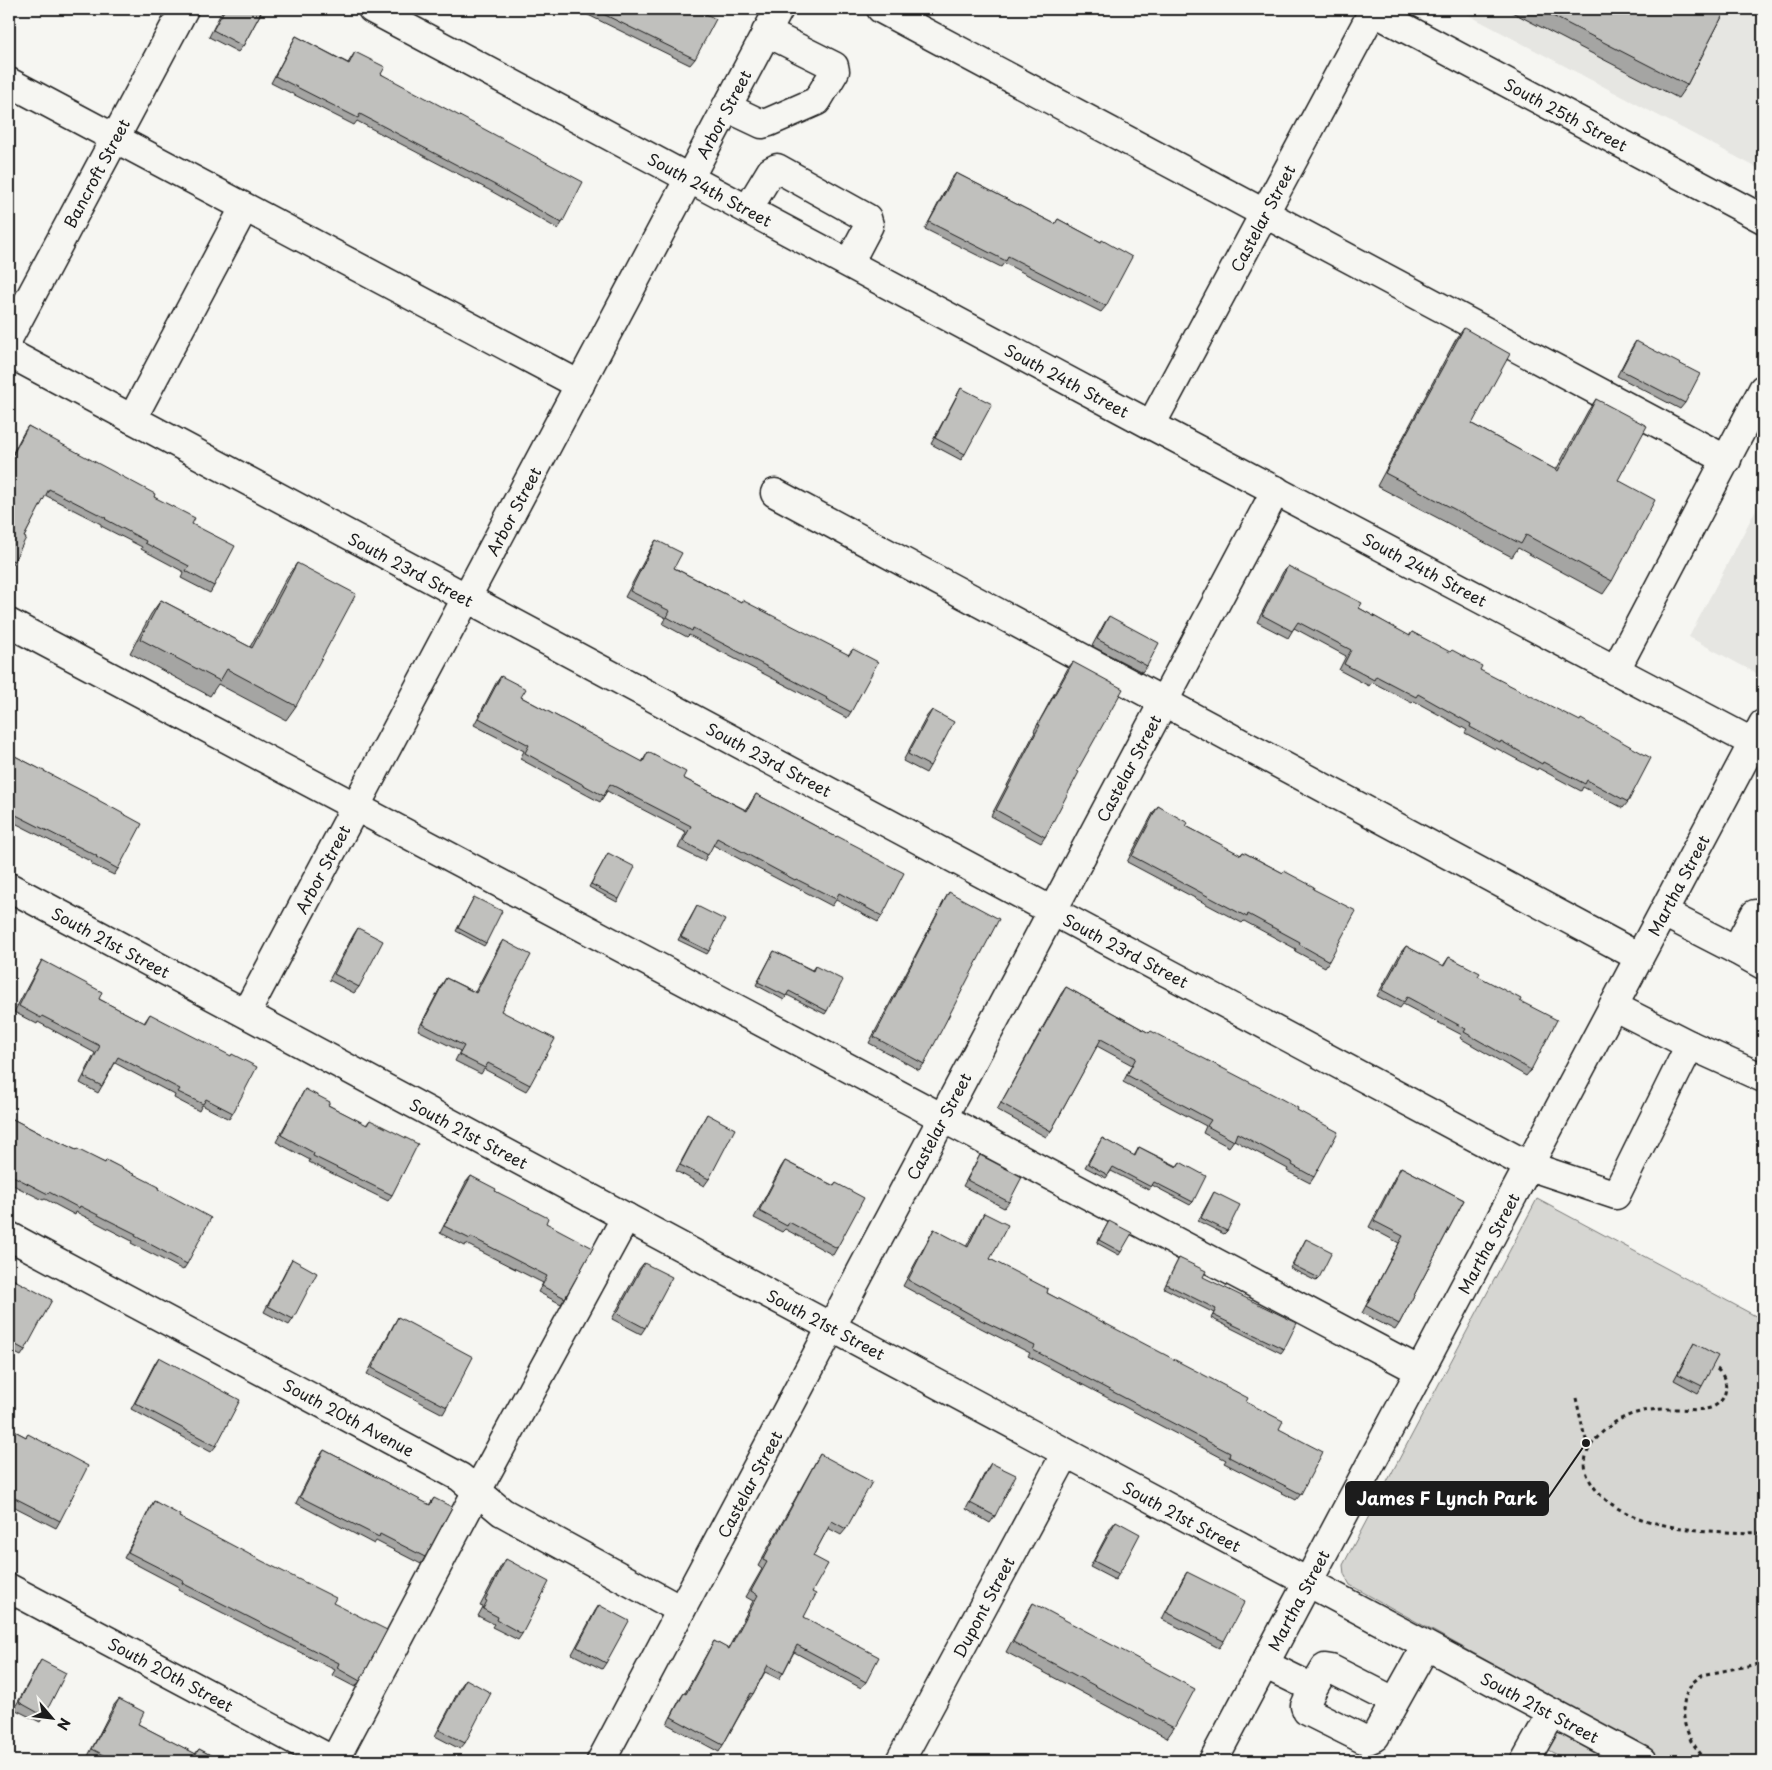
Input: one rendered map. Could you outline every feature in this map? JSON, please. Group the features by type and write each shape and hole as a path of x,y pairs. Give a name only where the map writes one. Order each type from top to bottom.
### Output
{"street":[{"name":"Bancroft Street","path":"9,337 184,9"},
{"name":"South 24th Street","path":"372,9 1615,671 1760,738"},
{"name":"Arbor Street","path":"246,1013 779,9"},
{"path":"881,9 1727,460"},
{"name":"Castelar Street","path":"1151,425 1377,11"},
{"name":"South 25th Street","path":"1377,11 1763,218"},
{"path":"726,107 762,124 818,101 835,71 834,66 766,32"},
{"path":"9,82 580,385"},
{"path":"748,209 771,171 777,168 867,218 869,225 848,263"},
{"path":"132,419 244,208"},
{"name":"South 23rd Street","path":"9,353 1529,1166 1616,1195 1690,1045"},
{"path":"1615,671 1763,389"},
{"name":"Castelar Street","path":"601,1761 1276,490"},
{"path":"775,493 1640,957"},
{"path":"9,623 1420,1371"},
{"name":"Martha Street","path":"1213,1761 1613,1006 1760,738"},
{"name":"South 21st Street","path":"9,887 1642,1761"},
{"path":"1736,950 1761,911"},
{"path":"1664,913 1763,965"},
{"path":"1613,1006 1690,1045 1763,1078"},
{"path":"334,1761 477,1491 626,1217"},
{"name":"South 20th Avenue","path":"9,1236 460,1476 502,1512 681,1610"},
{"name":"Dupont Street","path":"900,1761 1066,1453"},
{"name":"South 20th Street","path":"11,1593 334,1761"},
{"path":"1394,1701 1325,1668 1305,1706 1307,1710 1368,1740 1375,1736 1426,1646"},
{"path":"1264,1664 1313,1688"},
{"path":"1525,1761 1552,1713"}],"path":[{"path":"1717,1369 1724,1375 1726,1385 1724,1395 1718,1405 1694,1410 1652,1409 1632,1413 1600,1433 1590,1448 1584,1462 1587,1476 1594,1488 1604,1499 1634,1516 1652,1522 1726,1532 1763,1533"},
{"path":"1576,1398 1584,1434 1590,1448"},
{"path":"1706,1761 1691,1741 1684,1725 1683,1710 1685,1697 1692,1683 1702,1676 1763,1663"}],"shaded area":[{"path":"1457,9 1763,9 1763,171"},
{"path":"1763,496 1763,677 1689,637"},
{"path":"1537,1199 1763,1320 1763,1761 1569,1761 1546,1749 1569,1706 1350,1585 1344,1574 1343,1565"}],"building":[{"path":"225,9 263,9 243,46 213,30"},
{"path":"593,9 696,9 716,19 695,59"},
{"path":"1539,9 1726,9 1687,85"},
{"path":"296,36 349,64 355,52 385,67 381,74 583,182 562,223 495,185 360,114 358,118 275,76"},
{"path":"956,173 1055,224 1058,219 1132,257 1106,306 1008,256 1006,261 929,222"},
{"path":"1464,328 1510,354 1472,424 1558,471 1596,399 1647,426 1618,480 1655,500 1612,581 1526,535 1521,544 1385,473"},
{"path":"1636,341 1700,374 1685,403 1621,370"},
{"path":"961,388 992,404 965,454 935,438"},
{"path":"28,426 155,494 154,497 195,518 192,524 235,546 214,586 186,571 189,566 145,543 146,541 106,518 49,489 14,561 9,559 9,462"},
{"path":"656,540 682,553 674,568 741,602 742,600 849,655 853,649 878,662 851,712 693,628 692,631 667,617 670,611 630,591"},
{"path":"297,563 356,594 296,706 227,669 220,681 140,639 161,600 252,648"},
{"path":"1288,566 1362,603 1359,608 1410,636 1412,632 1450,652 1452,650 1482,666 1480,670 1580,721 1581,719 1651,758 1628,802 1587,780 1585,784 1543,762 1542,764 1501,741 1500,743 1470,727 1471,724 1418,694 1416,697 1376,676 1374,680 1344,664 1351,650 1298,622 1292,631 1262,615"},
{"path":"1109,616 1159,643 1147,666 1097,639"},
{"path":"1073,662 1123,689 1077,771 1079,772 1045,837 996,810 1040,725 1038,724"},
{"path":"501,676 526,689 521,697 643,762 648,752 686,772 683,778 747,811 756,794 904,873 882,916 839,893 836,899 795,880 717,838 708,855 683,841 691,826 610,784 604,796 525,753 529,745 479,718"},
{"path":"932,710 954,722 930,766 908,754"},
{"path":"9,748 15,751 13,755 142,824 118,869 97,856 10,812 13,808 9,806"},
{"path":"1158,806 1188,823 1186,826 1241,855 1243,852 1283,873 1284,871 1314,887 1313,889 1356,911 1329,961 1299,944 1300,942 1248,914 1247,917 1132,856"},
{"path":"608,853 635,867 619,899 591,884"},
{"path":"949,892 999,919 924,1064 874,1037"},
{"path":"474,897 502,911 486,943 458,928"},
{"path":"697,906 725,920 709,951 681,937"},
{"path":"358,928 383,941 359,987 334,974"},
{"path":"503,940 531,955 501,1011 555,1039 530,1085 488,1063 485,1068 459,1055 464,1046 422,1024 446,978 476,993"},
{"path":"1406,946 1444,966 1449,957 1480,973 1478,976 1521,999 1520,1001 1557,1020 1531,1070 1464,1032 1466,1029 1407,997 1404,1002 1382,990"},
{"path":"774,951 813,971 815,966 843,980 827,1011 789,991 786,996 758,982"},
{"path":"42,960 102,992 99,999 145,1023 150,1014 231,1056 232,1054 257,1067 233,1113 206,1099 203,1104 178,1092 180,1089 118,1057 102,1086 84,1077 100,1046 19,1006"},
{"path":"1066,987 1149,1033 1151,1031 1276,1096 1298,1108 1297,1110 1338,1132 1314,1177 1292,1165 1293,1163 1237,1133 1234,1141 1207,1126 1211,1120 1127,1075 1136,1058 1101,1039 1051,1131 1001,1103"},
{"path":"305,1089 330,1102 328,1105 367,1125 370,1120 418,1144 392,1195 313,1156 314,1153 281,1135"},
{"path":"707,1114 735,1129 709,1179 680,1165"},
{"path":"9,1117 45,1136 105,1163 106,1160 159,1187 158,1189 211,1218 187,1264 135,1236 136,1234 9,1174"},
{"path":"1102,1138 1135,1156 1139,1147 1177,1167 1180,1162 1206,1176 1193,1202 1154,1182 1151,1187 1113,1167 1108,1175 1088,1164"},
{"path":"980,1155 1022,1177 1009,1202 967,1180"},
{"path":"785,1161 834,1186 836,1183 864,1198 837,1248 789,1222 787,1226 759,1211"},
{"path":"1401,1167 1464,1200 1399,1324 1366,1306 1403,1236 1374,1221"},
{"path":"471,1176 496,1189 495,1191 548,1218 546,1223 593,1248 565,1298 542,1286 547,1276 471,1237 470,1239 444,1226"},
{"path":"1214,1192 1240,1205 1227,1231 1201,1218"},
{"path":"984,1213 1008,1225 990,1259 1048,1289 1047,1293 1248,1398 1246,1402 1283,1421 1279,1429 1323,1452 1301,1494 1229,1457 1230,1453 1033,1350 1035,1346 979,1319 908,1280 934,1229 968,1247"},
{"path":"1109,1221 1132,1233 1121,1252 1099,1240"},
{"path":"1306,1239 1332,1252 1319,1278 1293,1265"},
{"path":"1179,1258 1206,1271 1203,1277 1297,1323 1284,1349 1213,1315 1216,1309 1166,1284"},
{"path":"292,1259 317,1273 293,1319 268,1306"},
{"path":"644,1263 672,1277 645,1328 617,1313"},
{"path":"9,1277 52,1300 25,1350 9,1341"},
{"path":"398,1317 473,1357 447,1407 372,1368"},
{"path":"1694,1343 1718,1356 1702,1386 1678,1374"},
{"path":"159,1357 240,1400 216,1446 135,1403"},
{"path":"9,1428 26,1437 28,1434 88,1466 60,1521 9,1495"},
{"path":"324,1450 430,1505 434,1498 452,1507 425,1557 380,1534 379,1537 300,1497"},
{"path":"820,1454 872,1482 846,1529 832,1521 813,1556 828,1564 812,1592 816,1594 804,1617 879,1657 866,1682 797,1645 783,1673 768,1665 723,1745 671,1717 684,1693 686,1694 714,1641 729,1649 758,1595 751,1591 767,1562 763,1560"},
{"path":"991,1463 1016,1475 995,1516 970,1503"},
{"path":"154,1501 180,1515 179,1517 336,1598 333,1603 387,1630 360,1681 337,1668 339,1663 182,1583 183,1580 128,1552"},
{"path":"1116,1521 1140,1534 1119,1574 1094,1561"},
{"path":"506,1559 549,1582 522,1634 497,1620 498,1617 483,1609 487,1601 485,1600"},
{"path":"1187,1572 1245,1601 1224,1641 1166,1612"},
{"path":"1033,1603 1195,1689 1174,1728 1013,1642"},
{"path":"599,1605 629,1621 606,1663 577,1647"},
{"path":"41,1660 66,1673 44,1716 19,1702"},
{"path":"466,1679 491,1693 465,1743 439,1730"},
{"path":"119,1699 144,1712 138,1724 196,1754 199,1749 222,1761 116,1761 92,1749"}],"place":[{"name":"James F Lynch Park","path":"1586,1443"}]}
